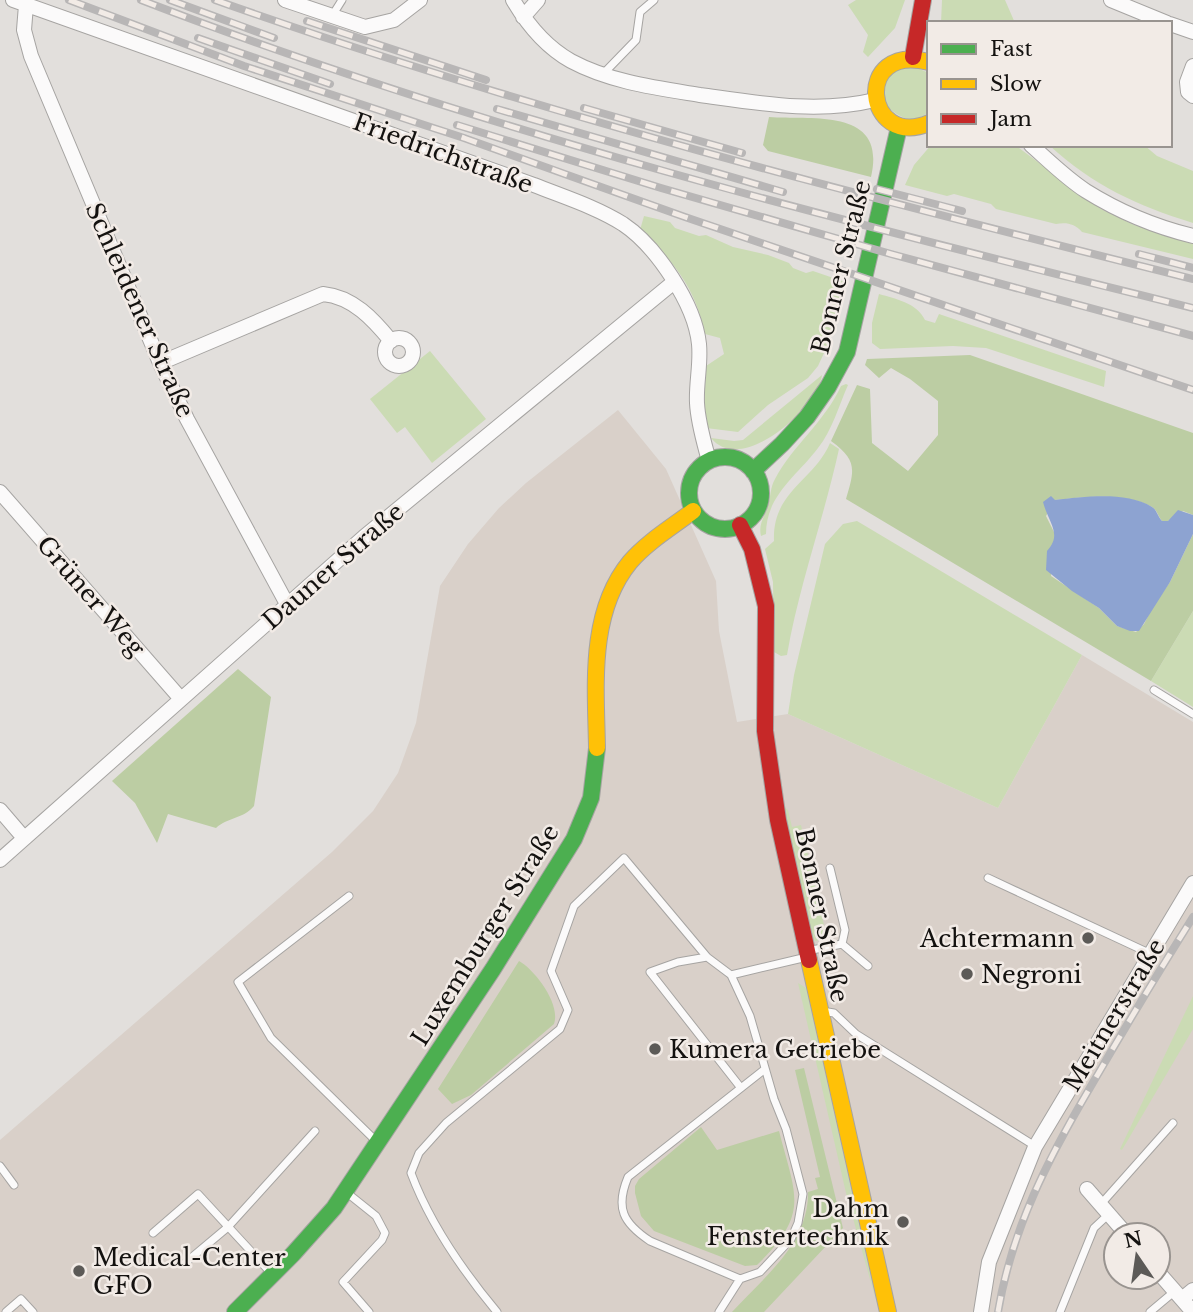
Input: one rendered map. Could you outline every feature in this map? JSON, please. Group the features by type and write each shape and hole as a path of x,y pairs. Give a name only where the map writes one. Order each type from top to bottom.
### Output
{"main road":[{"path":"923,0 921,60 900,58 888,64 875,86 875,100 888,121 900,127 911,128 927,124"},
{"name":"Bonner Straße","path":"753,471 786,443 811,414 847,352 900,127"},
{"path":"721,457 733,458 753,471 761,491 760,501 756,511 740,525 719,529 709,526 693,511 689,488 699,467 721,457"},
{"name":"Luxemburger Straße","path":"234,1312 273,1275 332,1211 494,969 574,839 591,798 597,754 595,660 608,603 618,578 632,560 693,511"},
{"name":"Bonner Straße","path":"740,525 752,549 766,607 765,731 778,820 888,1312"}],"street":[{"path":"285,0 302,3 365,27 374,27 394,20 419,0"},
{"path":"513,0 523,17 547,43 570,61 603,75 653,88 765,104 848,106 875,100"},
{"path":"523,17 538,0"},
{"path":"1111,0 1164,21"},
{"name":"Friedrichstraße","path":"20,3 534,185 623,224 642,240 674,282 696,324 699,345 697,402 701,433 709,461"},
{"name":"Schleidener Straße","path":"20,3 31,57 160,363 187,419 287,604"},
{"path":"1172,24 1193,32"},
{"path":"1193,66 1187,88 1193,96"},
{"path":"1033,147 1066,176 1105,202 1142,219 1193,236"},
{"name":"Dauner Straße","path":"0,860 364,537 674,282"},
{"path":"160,363 323,294 341,298 358,307 391,341"},
{"name":"Grüner Weg","path":"0,492 181,699"},
{"path":"0,810 24,838"},
{"name":"Meitnerstraße","path":"981,1312 989,1262 1035,1147 1193,883"},
{"path":"1087,1189 1115,1221"},
{"path":"1183,1293 1192,1312"}],"lane":[{"path":"332,16 342,0"},
{"path":"603,75 636,40 640,12 654,0"},
{"path":"1154,690 1193,715"},
{"path":"497,1312 469,1279 420,1196 411,1172 419,1153 446,1123 560,1029 568,1010 551,971 574,906 624,858 707,957 731,975 750,1016 786,1129 803,1194 792,1239 760,1272 740,1279 719,1312"},
{"path":"830,868 845,930 842,944"},
{"path":"988,878 1151,954"},
{"path":"349,896 238,982 271,1038 379,1144"},
{"path":"731,975 842,944"},
{"path":"842,944 868,966"},
{"path":"707,957 678,962 650,972 741,1088"},
{"path":"819,1010 834,1013 856,1034 1035,1147"},
{"path":"740,1279 650,1241 626,1220 621,1205 628,1177 765,1069"},
{"path":"1060,1312 1094,1228 1105,1209 1173,1123"},
{"path":"185,1264 228,1227 314,1131"},
{"path":"0,1166 14,1185"},
{"path":"346,1191 376,1216 385,1233 382,1241 343,1282 369,1312"},
{"path":"153,1233 198,1194 273,1275"},
{"path":"1150,1312 1183,1293"},
{"path":"6,1312 21,1299 33,1312"}],"shaded area":[{"path":"618,410 666,469 716,581 719,631 737,722 788,714 998,808 1082,655 1193,722 1193,1312 0,1312 0,1140 332,852 373,811 398,773 416,723 440,586 468,544 499,508 526,483"}],"green space":[{"path":"856,0 905,0 895,28 868,57 863,52 868,35 848,5"},
{"path":"942,0 1005,0 1014,21 941,21"},
{"path":"910,65 927,72 927,113 911,119 901,117 886,106 885,84 895,72"},
{"path":"769,117 826,119 858,128 868,139 873,155 871,177 768,151 763,145"},
{"path":"929,147 1018,147 1101,209 1134,225 1193,244 1193,259 1082,232 1070,224 1056,224 996,209 991,204 954,194 947,196 905,185 914,165"},
{"path":"1051,147 1146,147 1157,156 1193,171 1193,223 1116,193"},
{"path":"644,216 670,222 675,228 699,236 706,235 733,247 768,255 806,273 813,271 845,282 830,340 818,366 808,378 768,405 738,432 706,428 706,366 724,354 720,338 705,334 701,317 682,276 640,230"},
{"path":"879,294 917,309 925,320 935,323 939,314 1106,371 1104,387 986,348 953,346 880,349 872,343 872,323"},
{"path":"430,351 486,419 432,463 405,427 397,433 370,399"},
{"path":"970,355 1193,433 1193,515 1183,511 1168,521 1162,521 1154,508 1141,502 1104,497 1055,500 1046,516 1056,536 1051,576 1099,608 1117,626 1136,632 1144,624 1170,582 1193,534 1193,611 1151,681 846,499 852,466 846,454 831,441 857,385 870,389 872,443 908,471 938,435 938,401 891,368 879,378 865,365 867,359"},
{"path":"822,375 818,388 808,403 777,432 759,443 741,449 725,448 711,438 743,440"},
{"path":"848,385 827,434 777,497 767,520 766,534 761,536 761,524 775,479 826,411 841,386"},
{"path":"830,443 839,449 787,655 781,656 774,652 773,582 765,549 774,541 775,524 787,498 823,456"},
{"path":"857,521 1082,655 998,808 788,714 794,675 825,544 843,524"},
{"path":"1193,611 1193,707 1151,681"},
{"path":"238,669 271,697 254,806 216,828 168,814 157,843 135,803 112,781"},
{"path":"783,806 788,810 792,827 801,825 827,938 815,941 813,938"},
{"path":"519,961 545,988 554,1007 554,1024 471,1095 452,1104 438,1089"},
{"path":"798,983 806,988 876,1301 846,1193"},
{"path":"1193,996 1193,1029 1122,1150 1120,1149"},
{"path":"804,1068 843,1228 764,1312 732,1312 770,1273 793,1243 806,1210 808,1192 818,1189 815,1178 820,1177 795,1070"},
{"path":"701,1127 717,1150 779,1131 793,1189 792,1217 774,1247 757,1265 745,1266 654,1231 641,1216 635,1193 639,1179"}],"water":[{"path":"1051,496 1055,500 1105,496 1130,499 1152,507 1162,521 1168,521 1178,510 1193,515 1193,534 1170,582 1139,631 1117,626 1099,608 1046,570 1047,551 1052,545 1054,533 1043,502"}],"railway":[{"path":"69,0 244,66 464,138 685,217 1193,390"},
{"path":"141,0 399,91 530,132 794,207 1193,308"},
{"path":"170,0 274,38"},
{"path":"215,0 457,80 578,116 946,217 1193,279"},
{"path":"307,21 486,80"},
{"path":"198,38 330,84"},
{"path":"584,108 742,153"},
{"path":"497,109 783,192"},
{"path":"457,125 661,188 891,254 1193,336"},
{"path":"877,189 962,211"},
{"path":"1139,254 1193,268"},
{"path":"998,1312 1012,1252 1046,1167 1103,1065 1193,917"}],"traffic: fast":[{"path":"753,471 807,417 828,387 847,352 899,127"},
{"path":"725,457 745,463 755,473 761,493 755,513 745,523 725,529 705,523 695,513 689,493 695,473 705,463 725,457"},
{"path":"235,1312 334,1208 493,969 574,839 591,798 597,748"}],"traffic: slow":[{"path":"927,62 904,60 888,67 878,80 876,95 881,110 891,122 907,127 927,123"},
{"path":"597,748 597,651 607,604 616,582 630,562 652,541 693,511"},
{"path":"809,960 888,1312"}],"traffic: jam":[{"path":"913,57 923,0"},
{"path":"740,525 752,549 766,606 765,731 778,820 809,960"}],"place":[{"name":"Achtermann","path":"1088,938"},
{"name":"Negroni","path":"967,974"},
{"name":"Kumera Getriebe","path":"655,1049"},
{"name":"Dahm Fenstertechnik","path":"903,1222"},
{"name":"Medical-Center GFO","path":"79,1271"}]}
